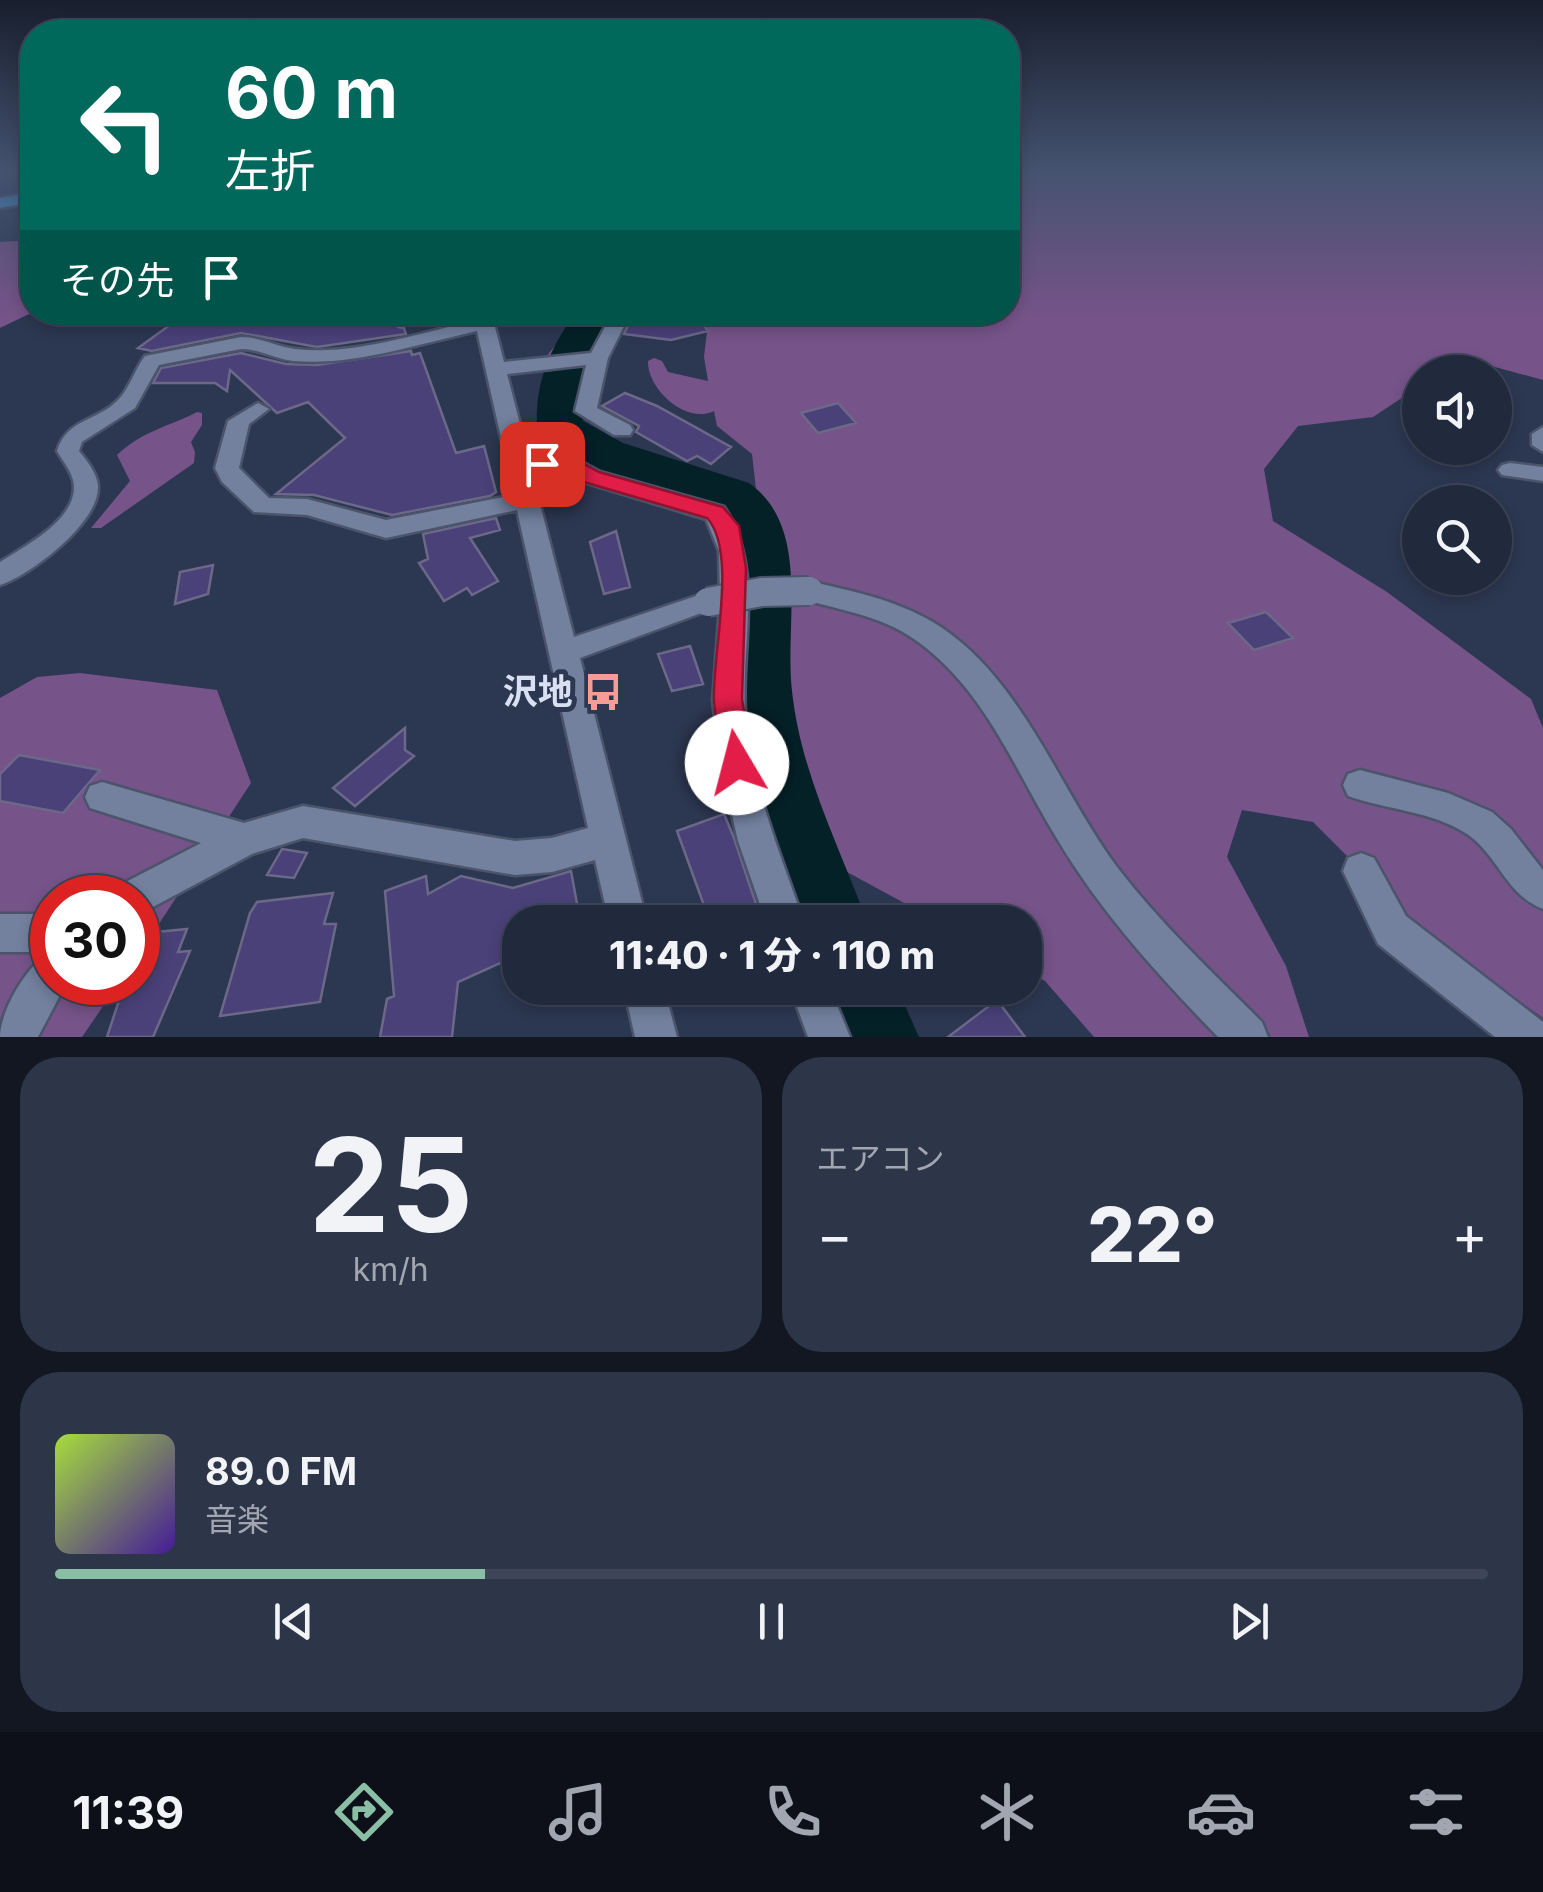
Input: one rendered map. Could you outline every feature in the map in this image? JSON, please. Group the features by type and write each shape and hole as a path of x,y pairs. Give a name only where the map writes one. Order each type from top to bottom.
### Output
{"street":[{"path":"0,575 53,537 77,512 87,489 83,474 68,451 69,442 79,431 126,405 152,360 240,342 256,342 292,354 348,354 458,325"},
{"path":"486,325 624,905"},
{"path":"615,325 598,358 586,411 622,430"},
{"path":"496,369 598,358"},
{"path":"258,408 239,421 226,468 230,477 263,506 324,510 386,529 527,500"},
{"path":"1543,434 1543,445"},
{"path":"520,468 564,460 592,477 715,512 728,526 734,568 728,699 742,795 779,905"},
{"path":"1510,470 1543,474"},
{"path":"563,652 708,602 762,592 808,591 870,604 906,620 943,642 976,673 1004,713 1050,799 1103,879 1168,956 1247,1037"},
{"path":"1360,785 1472,820 1490,830 1521,874 1543,891"},
{"path":"102,796 244,840"},
{"path":"160,884 244,840 303,822 515,858 552,855 608,840"},
{"path":"1360,871 1392,930 1528,1037"},
{"path":"0,933 30,933"},
{"path":"15,1037 33,1005"},
{"path":"648,1005 656,1037"},
{"path":"817,1005 829,1037"}],"shaded area":[{"path":"1020,221 1543,221 1543,380 1512,372 1512,355 1402,355 1402,398 1373,417 1298,426 1264,469 1273,521 1387,592 1531,699 1543,728 1543,1018 1426,935 1313,822 1242,810 1227,857 1286,966 1309,1037 1094,1037 1042,979 1042,905 908,905 825,860 774,650 752,454 717,426 714,411 692,413 670,402 654,383 648,361 654,358 662,361 668,372 708,381 704,357 708,325 1020,325"},
{"path":"20,241 20,318 0,328 0,242"},
{"path":"572,325 614,325 593,353 545,358"},
{"path":"202,413 202,425 191,442 194,463 101,528 91,528 130,481 117,455 146,435"},
{"path":"80,673 217,690 251,783 160,922 160,875 30,875 30,1005 104,1005 82,1037 0,1037 0,698 37,677"}],"building":[{"path":"170,325 397,325 406,334 317,347 241,333 152,351 138,348"},
{"path":"628,325 704,325 708,331 671,340 624,334"},
{"path":"411,351 412,355 420,353 456,453 484,446 496,492 490,496 392,515 314,495 276,494 345,438 308,402 277,413 230,370 227,391 215,383 153,383 161,368 241,353 286,364 317,365"},
{"path":"625,393 731,447 711,464 697,456 687,461 636,432 639,426 602,406"},
{"path":"838,403 856,423 818,433 801,413"},
{"path":"496,518 500,530 470,538 498,581 472,595 467,588 444,601 419,563 428,559 423,534"},
{"path":"616,531 630,587 604,594 590,542"},
{"path":"213,565 208,594 175,604 180,572"},
{"path":"1266,612 1293,638 1254,650 1228,623"},
{"path":"690,646 703,684 672,691 658,654"},
{"path":"405,728 405,750 414,756 355,806 333,788"},
{"path":"19,755 100,770 63,813 0,801 0,774"},
{"path":"724,814 756,905 704,905 677,831"},
{"path":"282,849 307,853 294,878 267,875"},
{"path":"571,871 577,905 502,905 502,962 458,982 452,1037 380,1037 387,999 394,996 385,891 426,876 428,894 461,876 513,888"},
{"path":"333,893 324,924 336,924 320,1002 220,1016 250,913 257,902"},
{"path":"187,929 178,952 190,951 153,1037 107,1037 117,1005 160,1005 160,932"},
{"path":"990,1005 1001,1005 1025,1037 948,1037"}],"waterway":[{"path":"587,325 562,380 560,427 606,453 731,494 748,507 755,520 761,557 758,658 764,727 790,826 820,905"},
{"path":"861,1005 875,1037"}],"place":[{"name":"沢地","path":"603,692"}],"route":[{"path":"542,464 564,460 592,477 715,512 728,526 734,568 728,699 737,763"}]}
